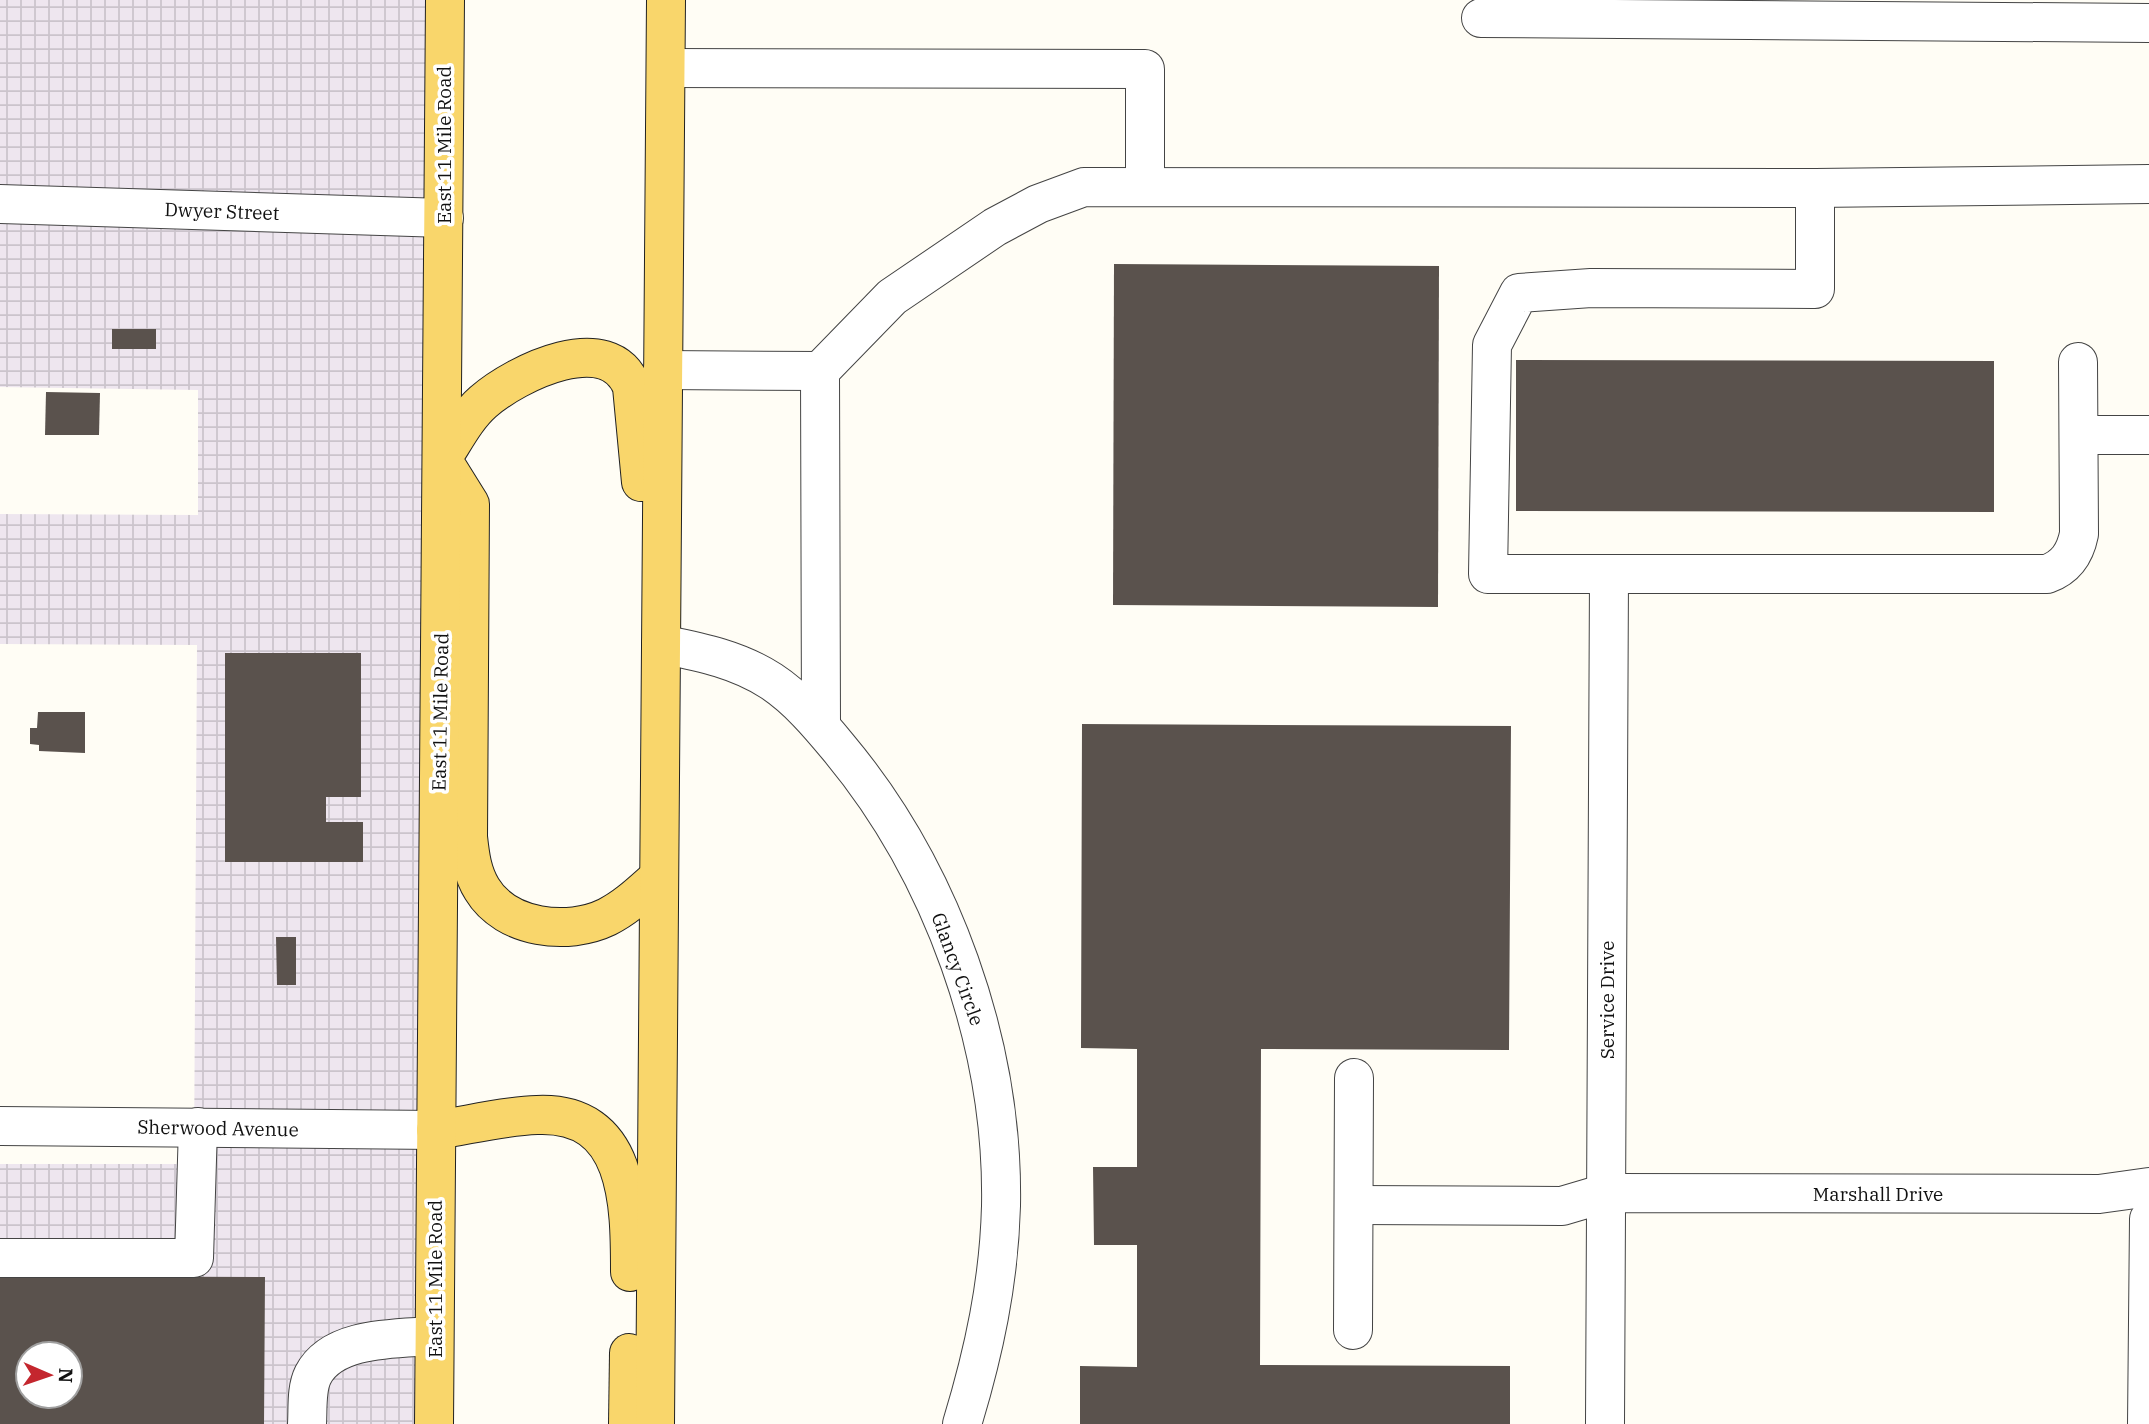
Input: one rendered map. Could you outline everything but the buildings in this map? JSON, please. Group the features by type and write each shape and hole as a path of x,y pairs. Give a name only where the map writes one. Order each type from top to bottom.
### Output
{"main road":[{"name":"East 11 Mile Road","path":"434,1424 445,0"},
{"path":"655,1424 666,0"},
{"path":"659,877 607,917 573,927 539,925 522,920 493,903 474,875 468,837 470,504 442,459 473,412 506,386 574,358 587,356 609,359 627,373 632,387 638,467 662,565"},
{"path":"436,1130 551,1116 586,1127 609,1147 619,1164 629,1216 628,1424"}],"street":[{"path":"1481,19 2149,23"},
{"path":"666,68 1145,69 1145,186"},
{"path":"821,726 820,371 892,296 995,227 1038,204 1084,187 1815,188 2149,184"},
{"path":"1815,188 1815,289 1591,288 1519,293 1492,345 1488,574 2047,574 2064,564 2077,546 2078,362"},
{"name":"Dwyer Street","path":"0,204 444,218"},
{"path":"663,370 820,371"},
{"path":"2079,435 2149,435"},
{"name":"Service Drive","path":"1605,1424 1609,576"},
{"name":"Glancy Circle","path":"662,644 718,656 747,667 773,682 821,726 860,774 921,873 957,958 982,1037 995,1115 1000,1175 1000,1234 993,1306 962,1424"},
{"path":"1353,1330 1354,1078"},
{"name":"Sherwood Avenue","path":"0,1126 436,1130"},
{"path":"0,1258 194,1258 198,1128"},
{"name":"Marshall Drive","path":"1354,1205 1562,1206 1606,1193 2099,1194 2149,1187"},
{"path":"2147,1424 2149,1219"},
{"path":"307,1424 312,1377 321,1363 329,1357 338,1351 372,1342 434,1336"}],"shaded area":[{"path":"0,0 428,0 418,1424 0,1424 0,1164 194,1164 197,645 0,644 0,514 198,515 198,390 0,387"}]}
